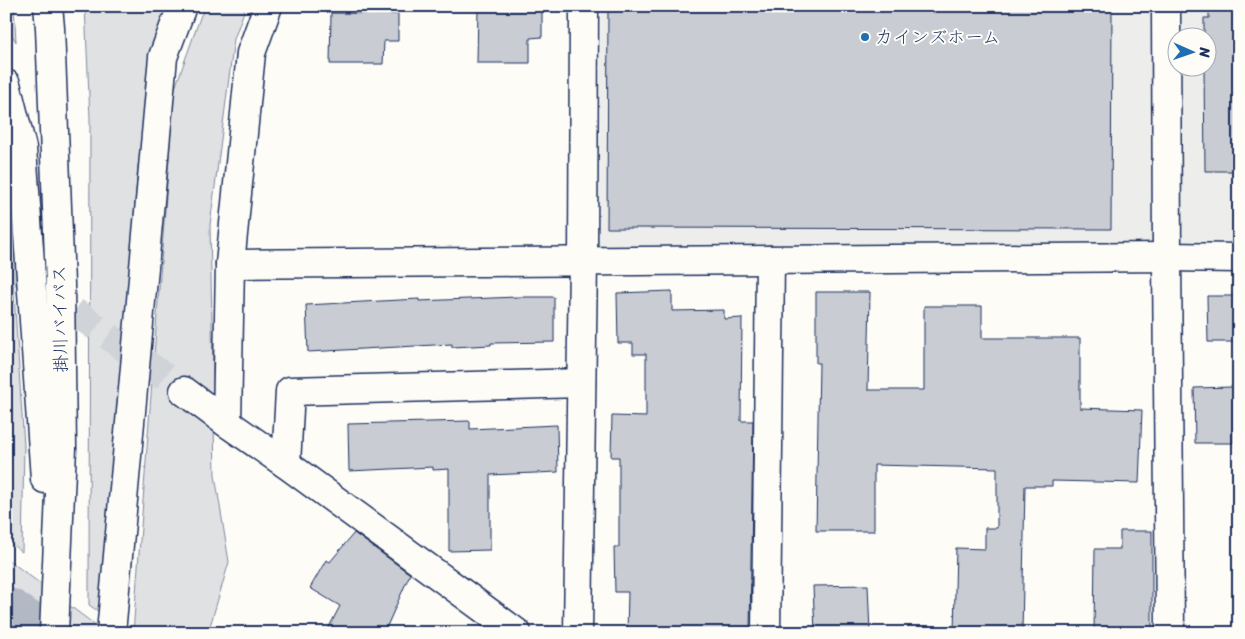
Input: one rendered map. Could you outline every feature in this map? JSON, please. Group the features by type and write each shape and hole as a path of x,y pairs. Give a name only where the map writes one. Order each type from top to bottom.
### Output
{"main road":[{"name":"掛川バイパス","path":"48,6 60,284 62,448 54,623"},
{"path":"111,633 163,57 182,6"},
{"path":"227,423 230,264 251,53 268,6"},
{"path":"578,633 584,6"},
{"path":"1166,6 1166,257 1170,633"},
{"path":"6,84 22,148 54,623"},
{"path":"230,264 1239,258"},
{"path":"766,633 770,260"},
{"path":"286,464 290,391 581,383"},
{"path":"184,390 517,633"}],"shaded area":[{"path":"6,6 14,6 16,42 6,24"},
{"path":"85,6 169,6 138,165 101,613 89,605 90,118"},
{"path":"207,6 246,6 234,39 210,225 215,475 229,562 208,633 133,633 174,91 201,15"},
{"path":"601,6 1239,6 1239,248 598,250"},
{"path":"6,171 24,446 22,552 6,540"},
{"path":"6,558 106,633 6,633"}],"building":[{"path":"608,6 1112,6 1111,229 607,228"},
{"path":"1209,6 1239,6 1239,171 1205,171 1204,78 1218,78 1218,28 1204,28 1204,18 1209,18"},
{"path":"478,7 542,7 542,37 530,38 530,63 477,63"},
{"path":"331,13 398,14 398,41 384,41 383,64 330,64"},
{"path":"672,291 672,311 724,310 724,319 742,318 741,421 753,421 750,633 627,633 628,592 615,592 614,547 619,547 619,457 611,457 612,416 646,417 646,354 633,354 633,343 618,343 617,293"},
{"path":"816,292 870,292 868,390 924,390 924,306 982,306 982,338 1080,338 1080,408 1142,410 1139,483 1052,481 1052,486 1025,486 1022,633 954,633 956,548 985,549 985,528 997,528 997,468 874,465 874,531 816,531 819,363 816,363"},
{"path":"1207,296 1239,296 1239,342 1208,342"},
{"path":"554,297 554,342 491,343 491,345 452,347 452,344 308,352 306,305 419,299 419,301"},
{"path":"1233,387 1233,443 1195,443 1194,388"},
{"path":"470,421 470,429 557,425 558,472 490,475 490,550 449,551 449,469 433,470 433,467 349,471 348,424"},
{"path":"1120,531 1152,531 1152,633 1094,633 1095,549 1120,549"},
{"path":"354,533 410,574 384,633 326,633 340,606 310,588 326,560 330,562"},
{"path":"868,585 870,633 815,633 813,586"}],"waterway":[{"path":"6,618 22,629"}],"tunnel":[{"path":"6,262 184,391"}],"place":[{"name":"カインズホーム","path":"865,37"}]}
